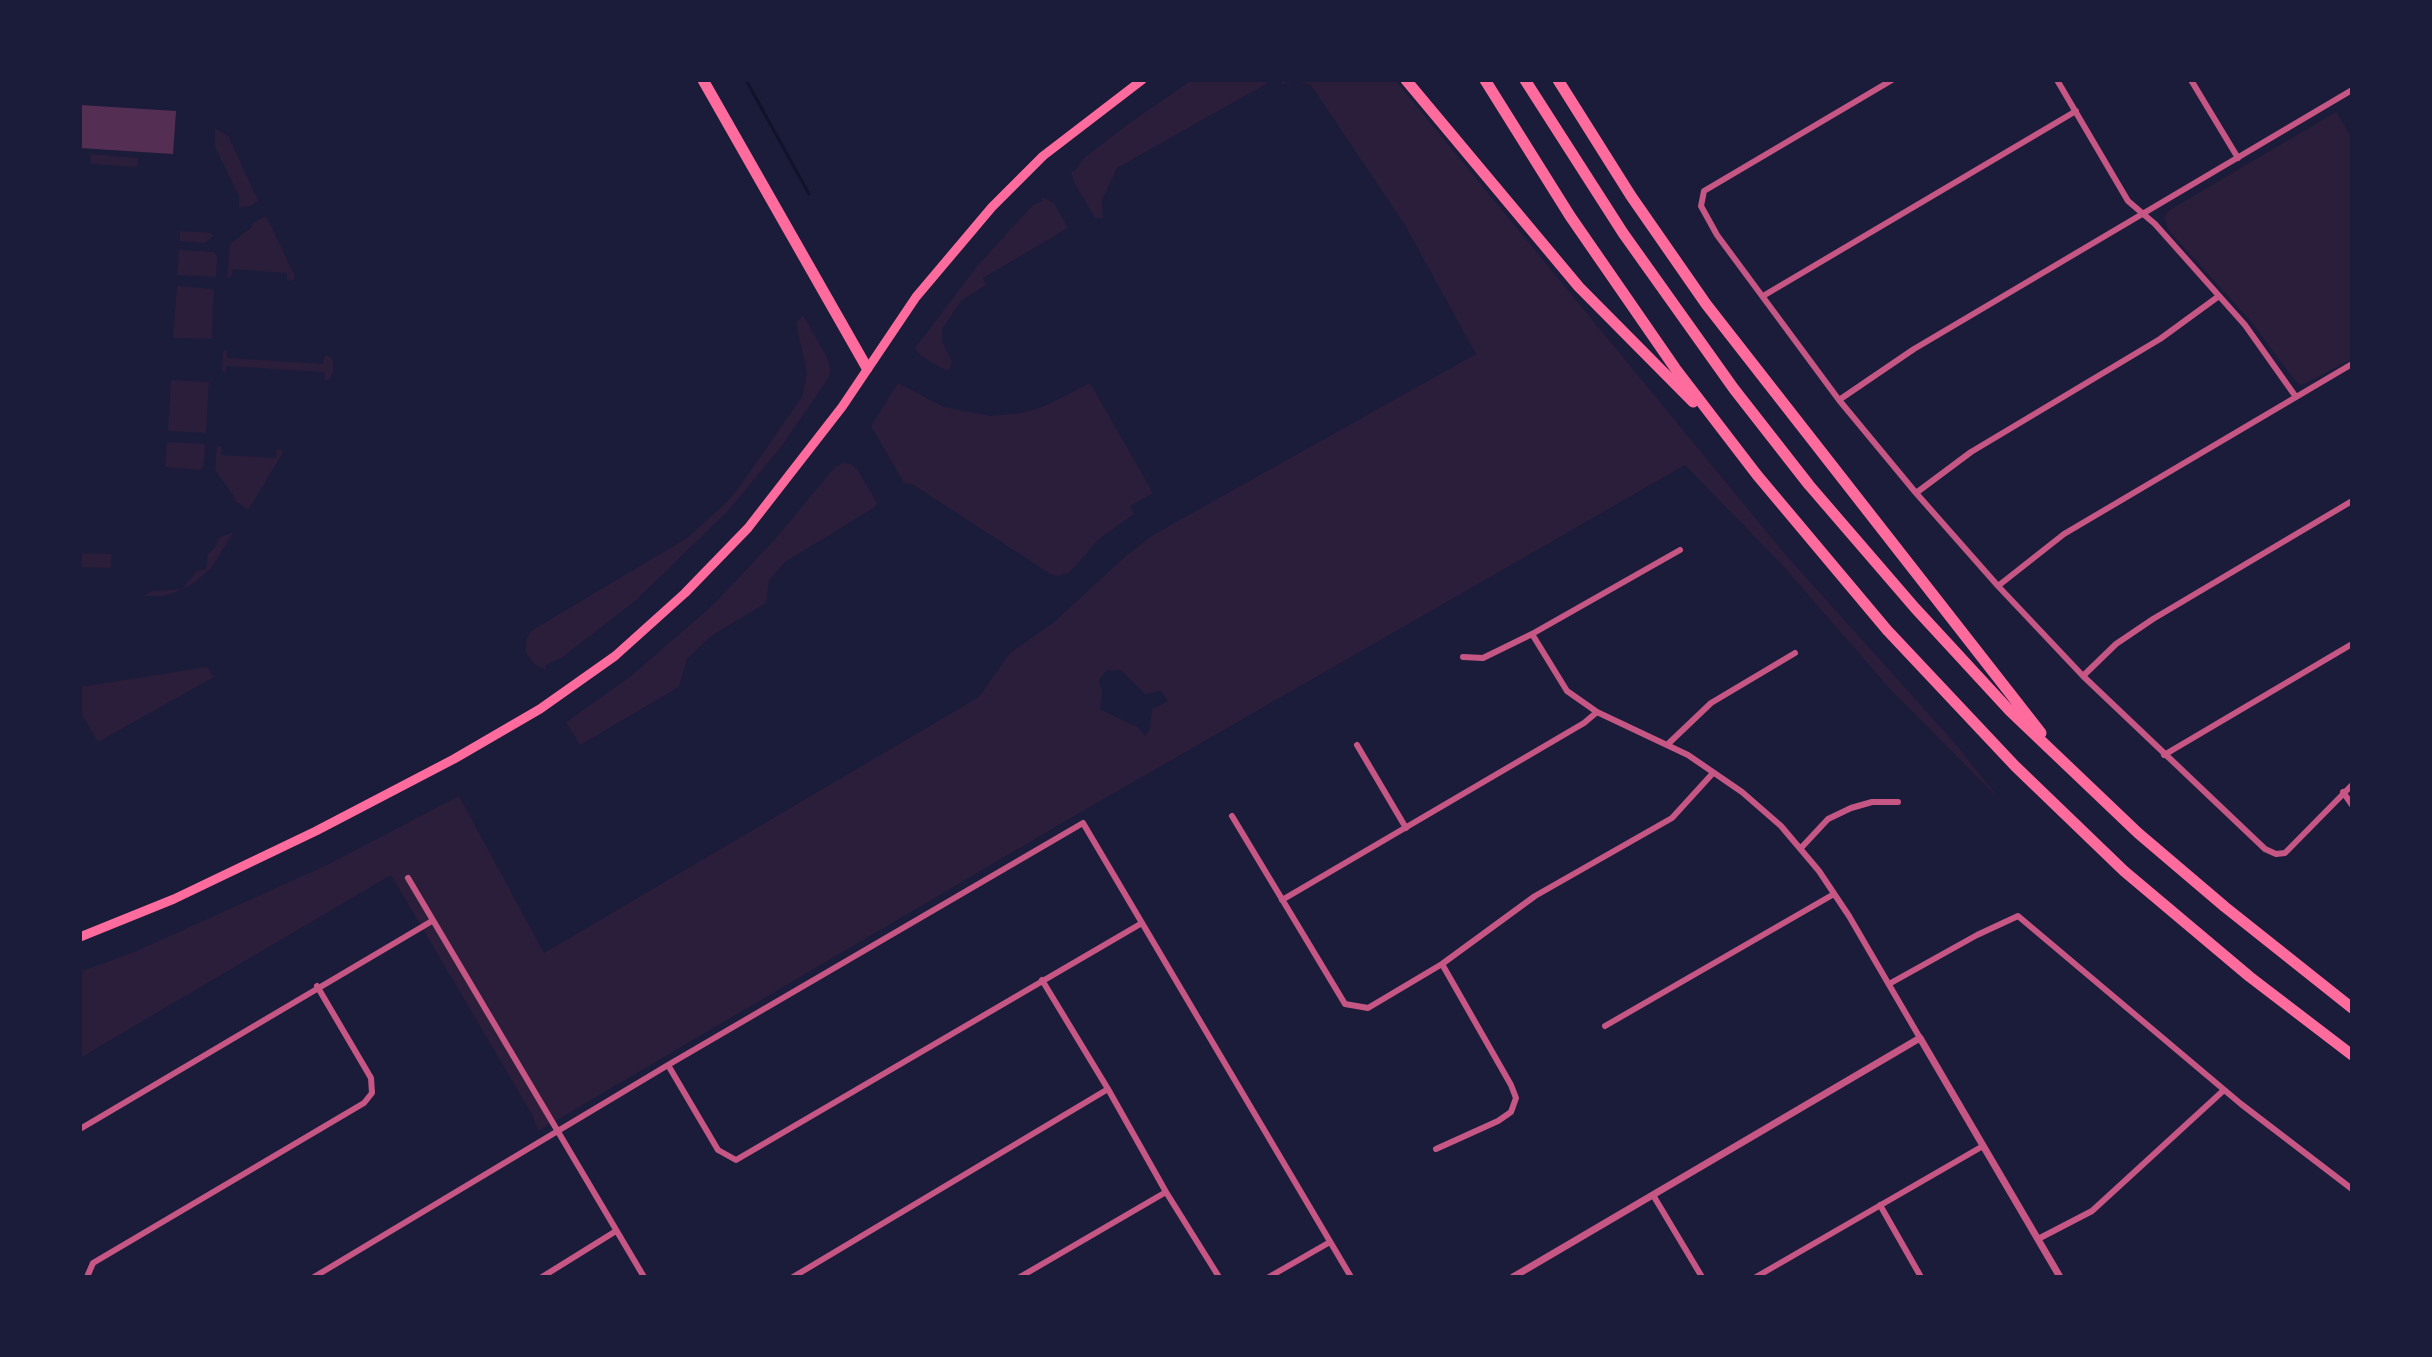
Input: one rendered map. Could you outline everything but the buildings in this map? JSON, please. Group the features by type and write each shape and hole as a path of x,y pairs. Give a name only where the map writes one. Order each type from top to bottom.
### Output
{"highway":[{"path":"703,80 867,368"},
{"path":"1406,80 1579,287 1724,433"},
{"path":"1485,80 1622,293 1724,433 1851,589 2025,776 2113,861 2195,933 2352,1055"},
{"path":"1525,80 1623,233 1701,344 1776,443 1915,608 2010,711 2068,768 2201,888 2352,1008"},
{"path":"1558,80 1631,196 1706,304 2068,768"}],"main road":[{"path":"80,937 174,899 330,824 454,759 540,709 615,656 685,593 748,528 842,407 935,272 992,207 1043,156 1142,80"}],"street":[{"path":"1892,80 1704,191 1701,206 1717,235 1839,400 1998,586 2083,676 2265,849 2276,854 2285,853 2352,785"},
{"path":"2057,80 2128,201 2155,224 2219,296 2267,353 2296,397"},
{"path":"2191,80 2238,158"},
{"path":"1839,400 1914,349 2352,90"},
{"path":"1763,296 2076,111"},
{"path":"1916,493 1971,452 2160,339 2219,296"},
{"path":"1998,586 2064,534 2352,364"},
{"path":"2083,676 2116,644 2153,619 2352,501"},
{"path":"1463,657 1483,658 1532,634 1680,550"},
{"path":"1532,634 1567,691 1597,712 1668,744 1742,792 1801,848 1834,894 1889,984 2060,1277"},
{"path":"2164,755 2352,644"},
{"path":"1668,744 1711,703 1795,653"},
{"path":"1282,900 1584,723 1597,712"},
{"path":"1357,745 1406,828"},
{"path":"1232,816 1345,1004 1368,1008 1442,964 1535,896 1672,818 1713,773"},
{"path":"2343,792 2352,805"},
{"path":"1801,848 1828,819 1851,808 1872,802 1898,802"},
{"path":"314,1277 668,1065 1083,823 1351,1277"},
{"path":"408,878 644,1277"},
{"path":"1605,1026 1834,894"},
{"path":"1889,984 2018,916 2224,1090 2352,1189"},
{"path":"80,1129 317,986 432,921"},
{"path":"668,1065 718,1150 736,1160 1142,923"},
{"path":"1436,1149 1498,1121 1511,1112 1516,1098 1442,964"},
{"path":"1042,980 1219,1277"},
{"path":"87,1276 93,1263 364,1103 372,1093 371,1078 317,986"},
{"path":"1513,1277 1920,1038"},
{"path":"793,1277 1108,1089"},
{"path":"2038,1239 2092,1211 2224,1090"},
{"path":"1756,1277 1983,1146"},
{"path":"1020,1277 1166,1192"},
{"path":"1653,1195 1702,1277"},
{"path":"1880,1205 1921,1277"},
{"path":"542,1277 616,1231"},
{"path":"1269,1277 1330,1242"}],"shaded area":[{"path":"1192,80 1273,80 1117,168 1102,200 1103,218 1095,218 1071,171 1075,171 1083,159 1128,124"},
{"path":"1279,80 1395,80 1784,553 1954,742 2002,802 1890,689 1784,567 1685,465 1074,816 538,1131 533,1116 391,875 80,1058 80,972 134,952 327,865 459,796 544,953 979,697 1010,653 1053,623 1153,535 1476,354 1405,225 1311,85 1297,81 1282,84","holes":["1121,670 1145,694 1161,691 1168,701 1152,709 1150,729 1145,736 1139,728 1100,709 1102,690 1098,681 1106,671"]},
{"path":"2336,112 2352,138 2352,359 2302,385 2296,382 2249,319 2169,231 2164,218 2168,211"},
{"path":"215,128 229,137 258,201 250,206 239,208 239,196 215,147"},
{"path":"90,154 138,158 137,167 91,164"},
{"path":"1042,197 1054,203 1068,228 983,278 986,285 961,301 942,329 942,341 952,362 950,369 945,370 921,356 915,348 978,265 1033,205 1042,201"},
{"path":"266,216 295,276 294,280 287,281 287,273 233,269 231,277 227,278 230,244 252,227 251,224"},
{"path":"180,231 211,233 213,236 205,243 180,241"},
{"path":"179,250 214,252 217,256 216,277 177,275"},
{"path":"177,286 214,289 212,339 173,338"},
{"path":"803,315 827,357 831,371 781,447 727,512 635,601 564,656 545,666 546,670 534,664 525,651 531,631 687,538 740,486 802,397 807,373 796,323"},
{"path":"226,349 227,358 323,364 327,355 333,360 333,372 330,379 325,381 324,372 226,366 225,374 222,370"},
{"path":"171,380 209,382 206,433 168,431"},
{"path":"898,383 944,407 990,416 1022,413 1045,406 1090,383 1153,493 1130,506 1134,514 1099,539 1069,573 1058,576 1049,573 912,484 904,483 871,426"},
{"path":"167,442 205,444 204,466 200,470 165,467"},
{"path":"217,445 221,447 221,455 276,458 277,449 284,451 248,510 234,500 215,470"},
{"path":"843,463 857,469 877,503 875,507 785,562 769,581 766,603 711,636 687,659 679,687 580,745 566,722 630,677 713,605 776,538 835,467"},
{"path":"234,532 211,568 182,589 197,571 206,569 208,554 220,537"},
{"path":"80,553 112,554 111,568 80,567"},
{"path":"182,589 165,596 143,596 153,591"},
{"path":"207,667 214,677 98,742 80,711 80,687"}],"waterway":[{"path":"746,80 809,194"}]}
